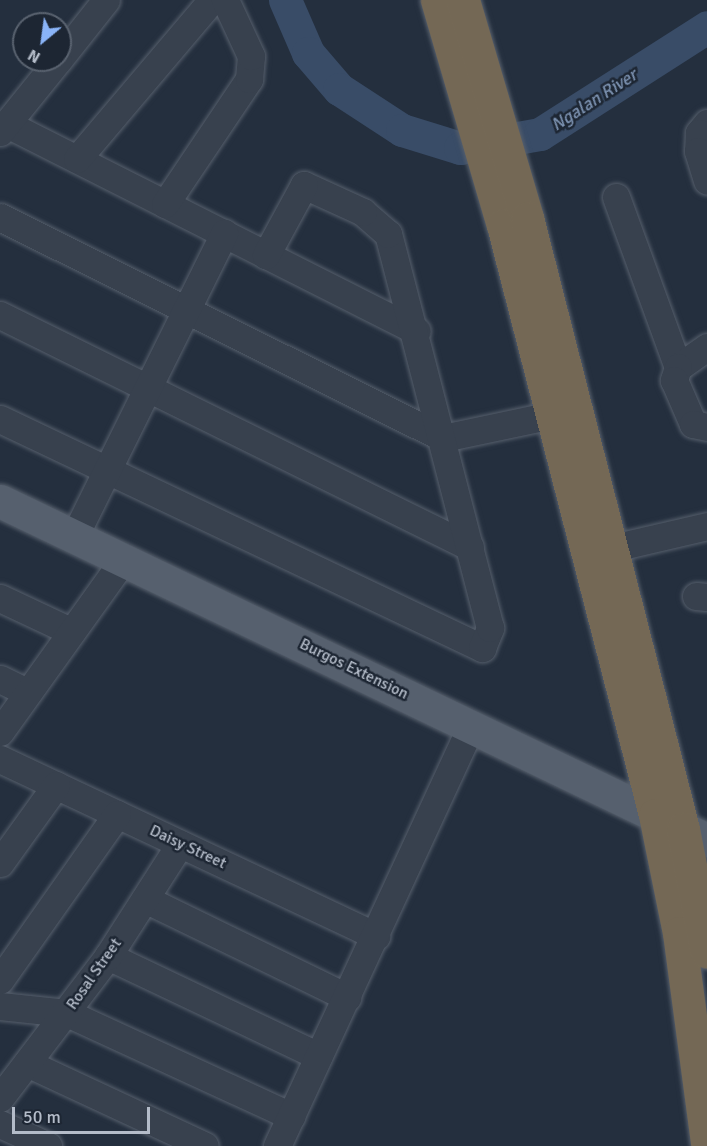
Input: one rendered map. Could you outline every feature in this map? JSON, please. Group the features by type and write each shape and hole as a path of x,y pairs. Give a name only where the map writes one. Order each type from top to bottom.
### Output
{"highway":[{"path":"437,0 466,58 515,222 599,551 682,828 707,952"},
{"path":"463,0 466,58"},
{"path":"682,828 684,968 707,1142"}],"main road":[{"name":"Burgos Extension","path":"0,501 682,828"}],"street":[{"path":"72,43 106,0"},
{"path":"77,159 212,0"},
{"path":"165,204 249,79 251,56 225,0"},
{"path":"49,72 4,128 77,159 417,331"},
{"path":"707,123 699,133 698,150 707,181"},
{"path":"0,419 482,648 490,628 417,331 388,234 379,222 318,188 300,189 266,255"},
{"path":"616,197 678,367 678,399 693,424 707,427"},
{"path":"0,218 444,438 564,413"},
{"path":"75,536 224,233"},
{"path":"0,315 470,547"},
{"path":"678,367 707,347"},
{"path":"599,551 707,526"},
{"path":"0,732 70,631 124,559"},
{"path":"0,598 70,631"},
{"path":"0,679 27,692"},
{"path":"277,1146 376,936 471,726"},
{"name":"Daisy Street","path":"0,759 376,936"},
{"path":"0,863 56,785"},
{"path":"0,980 117,814"},
{"name":"Rosal Street","path":"0,1098 67,1013 108,956 180,844"},
{"path":"145,899 347,997"},
{"path":"108,956 319,1056"},
{"path":"0,1006 67,1013 291,1116"},
{"path":"27,1063 205,1146"},
{"path":"0,1124 48,1146"}],"waterway":[{"name":"Ngalan River","path":"285,0 308,53 339,89 402,130 460,148 540,134 707,27"}]}
